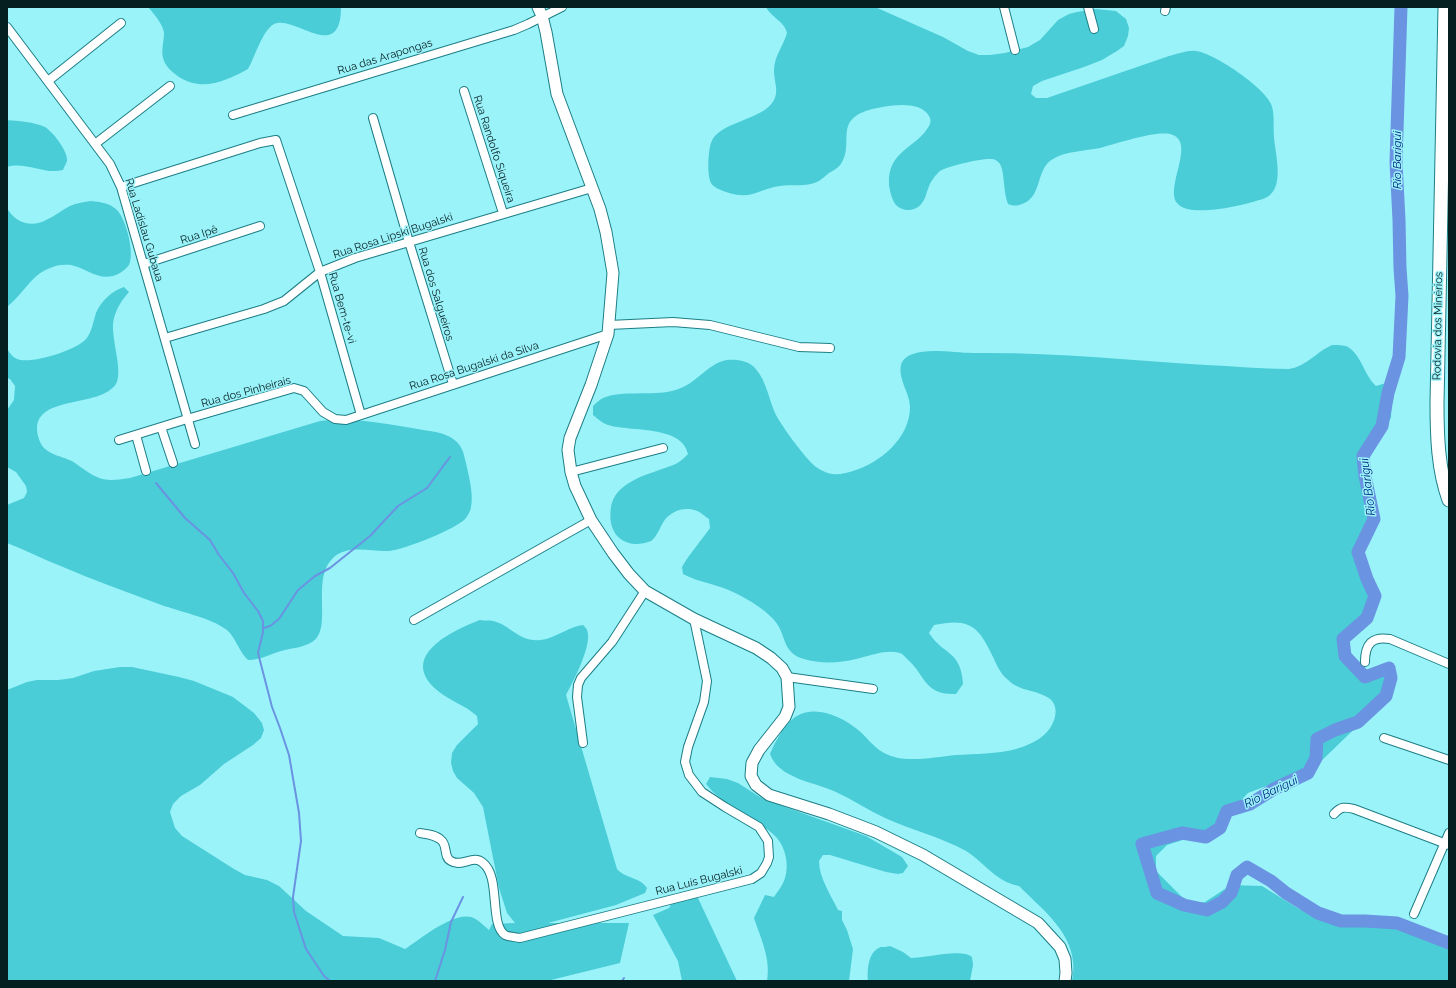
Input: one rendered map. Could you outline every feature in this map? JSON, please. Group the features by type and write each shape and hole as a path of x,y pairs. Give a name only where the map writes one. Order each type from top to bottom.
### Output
{"main road":[{"name":"Rodovia dos Minérios","path":"1446,7 1445,175 1437,433 1443,475 1449,500"},
{"path":"540,12 557,94 600,209 606,232 612,273 608,329 591,385 570,438 568,450 571,472 575,486 591,520 622,563 645,591 694,619 756,648 782,668 786,677 789,707 785,717 759,750 752,763 751,776 756,785 769,795 829,814 876,832 923,855 1038,923 1060,948 1065,959 1065,981"}],"street":[{"name":"Rua das Arapongas","path":"233,115 514,30 528,24 540,12 562,7"},
{"path":"1004,7 1015,50"},
{"path":"1088,7 1094,29"},
{"path":"48,81 122,23"},
{"name":"Rua Ladislau Gubaua","path":"7,27 110,164 121,187 195,444"},
{"path":"95,144 170,86"},
{"name":"Rua Randolfo Siqueira","path":"464,91 503,213"},
{"name":"Rua dos Salgueiros","path":"373,118 409,242 453,384"},
{"name":"Rua Bem-te-vi","path":"121,187 260,143 276,140 320,272 361,415"},
{"name":"Rua Rosa Lipski Bugalski","path":"165,338 264,309 284,301 320,272 355,258 503,213 592,188"},
{"name":"Rua Ipê","path":"144,264 260,226"},
{"name":"Rua Rosa Bugalski da Silva","path":"346,420 608,329 673,322 710,325 800,347 830,348"},
{"name":"Rua dos Pinheirais","path":"120,440 294,388 304,391 324,412 335,419 346,420"},
{"path":"161,427 173,463"},
{"path":"136,435 146,471"},
{"path":"571,472 663,448"},
{"path":"414,620 591,520"},
{"path":"583,743 577,697 578,685 582,678 612,642 645,591"},
{"name":"Rua Luís Bugalski","path":"420,833 441,839 445,844 447,858 452,862 461,863 474,859 482,861 489,868 499,927 506,935 520,938 752,879 761,873 768,863 769,857 768,842 759,827 725,808 702,792 689,775 685,762 688,747 704,702 707,681 694,619"},
{"path":"1365,662 1365,653 1368,647 1373,640 1380,637 1390,639 1449,664"},
{"path":"786,677 873,689"},
{"path":"1384,738 1449,760"},
{"path":"1334,814 1339,808 1344,807 1354,809 1447,844"},
{"path":"1414,914 1447,844 1449,833"}],"shaded area":[{"path":"148,7 341,7 339,24 333,33 325,35 315,34 293,25 283,23 274,24 262,38 248,69 223,81 196,84 179,77 167,66 162,55 164,33 162,26"},
{"path":"766,7 875,7 943,37 968,51 979,55 1005,53 1028,47 1040,40 1058,20 1069,14 1096,9 1116,11 1126,19 1129,28 1124,46 1102,60 1042,81 1033,86 1031,94 1036,98 1047,98 1182,52 1196,51 1204,53 1226,64 1249,80 1267,97 1271,104 1273,111 1274,137 1278,167 1277,183 1269,196 1249,203 1215,210 1192,210 1183,207 1177,203 1174,196 1174,187 1181,156 1179,140 1173,135 1158,134 1148,135 1100,148 1058,156 1047,164 1033,195 1029,200 1020,205 1015,206 1008,204 1005,194 1002,168 997,161 987,159 957,165 940,171 930,183 922,204 914,209 905,210 896,205 892,198 889,185 890,173 897,157 917,140 929,126 930,118 918,107 901,105 869,110 851,120 848,126 845,156 841,164 813,184 772,187 748,195 726,192 714,186 710,180 708,163 711,143 715,136 722,130 760,112 768,107 775,97 776,90 774,66 787,33 784,26 768,11"},
{"path":"7,120 36,124 48,129 56,137 67,157 63,170 49,171 21,166 7,167"},
{"path":"91,201 108,204 120,214 129,236 131,260 129,265 120,273 107,277 94,274 71,265 55,266 45,270 37,276 7,307 7,208 14,217 24,223 35,224 70,206"},
{"path":"124,287 129,292 118,307 113,325 113,334 118,361 118,378 116,384 108,391 97,396 58,406 47,411 40,418 37,429 40,442 47,450 53,454 72,461 92,475 103,479 114,480 130,478 320,421 348,420 393,425 436,432 451,438 459,444 464,453 471,490 471,508 466,518 452,528 396,550 353,550 339,554 333,558 326,567 323,579 321,626 318,636 306,645 280,651 257,659 248,660 230,633 212,621 164,606 97,581 7,543 7,505 24,498 27,492 26,486 16,472 7,467 7,410 14,400 15,386 10,379 7,378 7,348 17,359 32,360 64,352 73,348 88,336 96,313 107,297"},
{"path":"1332,345 1346,346 1353,351 1376,386 1386,383 1393,374 1391,418 1371,443 1368,460 1375,502 1361,556 1374,595 1374,612 1350,633 1349,657 1355,669 1378,670 1385,673 1384,689 1378,706 1314,768 1248,793 1214,830 1167,845 1156,856 1156,871 1189,904 1205,902 1231,885 1262,886 1299,909 1345,924 1421,930 1449,947 1449,981 1072,981 1073,962 1067,940 1061,930 1045,911 1019,886 1004,881 973,856 956,846 879,815 836,792 798,779 781,769 770,754 774,744 787,724 795,717 803,713 811,712 828,713 836,716 851,724 880,751 898,758 919,759 1009,751 1032,743 1042,737 1049,730 1056,714 1054,703 1050,699 1016,686 1007,679 999,670 989,648 978,632 972,627 957,622 934,625 929,633 940,646 951,654 959,665 962,673 963,684 956,694 945,693 931,688 913,665 900,653 883,652 837,662 817,662 804,659 791,652 778,625 763,609 732,591 683,574 682,567 710,528 709,519 700,512 683,509 674,512 667,517 651,541 642,544 629,543 623,540 618,537 612,527 610,514 611,507 618,492 632,481 677,463 688,454 684,445 676,438 666,434 654,431 618,427 608,425 600,421 593,415 593,406 602,399 619,394 672,391 695,380 713,365 727,360 742,361 755,368 765,385 776,415 794,442 816,467 828,473 837,474 853,471 873,462 892,448 899,439 909,418 910,407 901,376 901,365 902,361 907,357 919,352 934,351 1061,355 1268,369 1289,369 1301,365"},
{"path":"480,620 498,623 523,637 534,640 547,639 577,626 583,625 587,630 588,636 585,653 566,695 617,869 624,875 641,882 647,888 645,893 616,905 548,923 629,923 620,963 551,981 7,981 7,690 27,682 73,678 94,671 120,667 132,667 194,681 233,697 254,713 262,723 264,730 261,738 224,764 200,785 181,796 173,804 170,812 175,828 182,836 245,875 267,880 279,886 306,911 343,936 379,938 405,949 437,927 455,918 474,918 489,930 492,924 515,923 507,913 499,888 483,807 474,793 457,778 451,763 452,753 457,745 478,724 477,716 438,691 427,679 423,667 426,656 443,638"},
{"path":"710,777 727,779 738,783 763,799 866,836 902,857 908,866 903,873 898,874 886,872 830,855 823,855 819,861 821,874 826,886 838,910 842,911 842,920 853,949 849,981 767,981 768,965 754,918 765,895 774,897 783,883 787,868 785,852 780,842 771,832 712,791 706,784"},
{"path":"697,896 737,981 682,981 678,961 653,915 669,908 674,899 683,898 686,901"},
{"path":"890,946 903,952 911,958 952,953 967,954 972,957 973,965 970,981 868,981 868,966 873,952 881,947"}],"waterway":[{"name":"Rio Barigui","path":"1401,7 1396,162 1402,296 1399,357 1388,393 1382,426 1363,456 1365,476 1374,519 1358,552 1367,579 1375,596 1367,618 1343,639 1345,656 1365,677 1389,668 1391,678 1386,696 1358,722 1335,730 1317,739 1316,758 1308,773 1274,789 1250,804 1227,811 1220,828 1206,837 1182,833 1142,844 1157,893 1184,905 1207,910 1222,902 1231,893 1237,875 1247,867 1271,881 1286,893 1318,913 1341,921 1397,923 1449,943"},
{"path":"264,628 270,626 279,619 298,590 315,576 330,568 370,536 398,506 427,488 450,457"},
{"path":"156,483 185,518 210,540 233,573 244,593 258,611 263,621 263,632 258,653 272,707 289,755 299,813 301,841 293,897 294,912 306,949 324,976 330,981"},
{"path":"435,981 445,950 451,922 463,897"}]}
